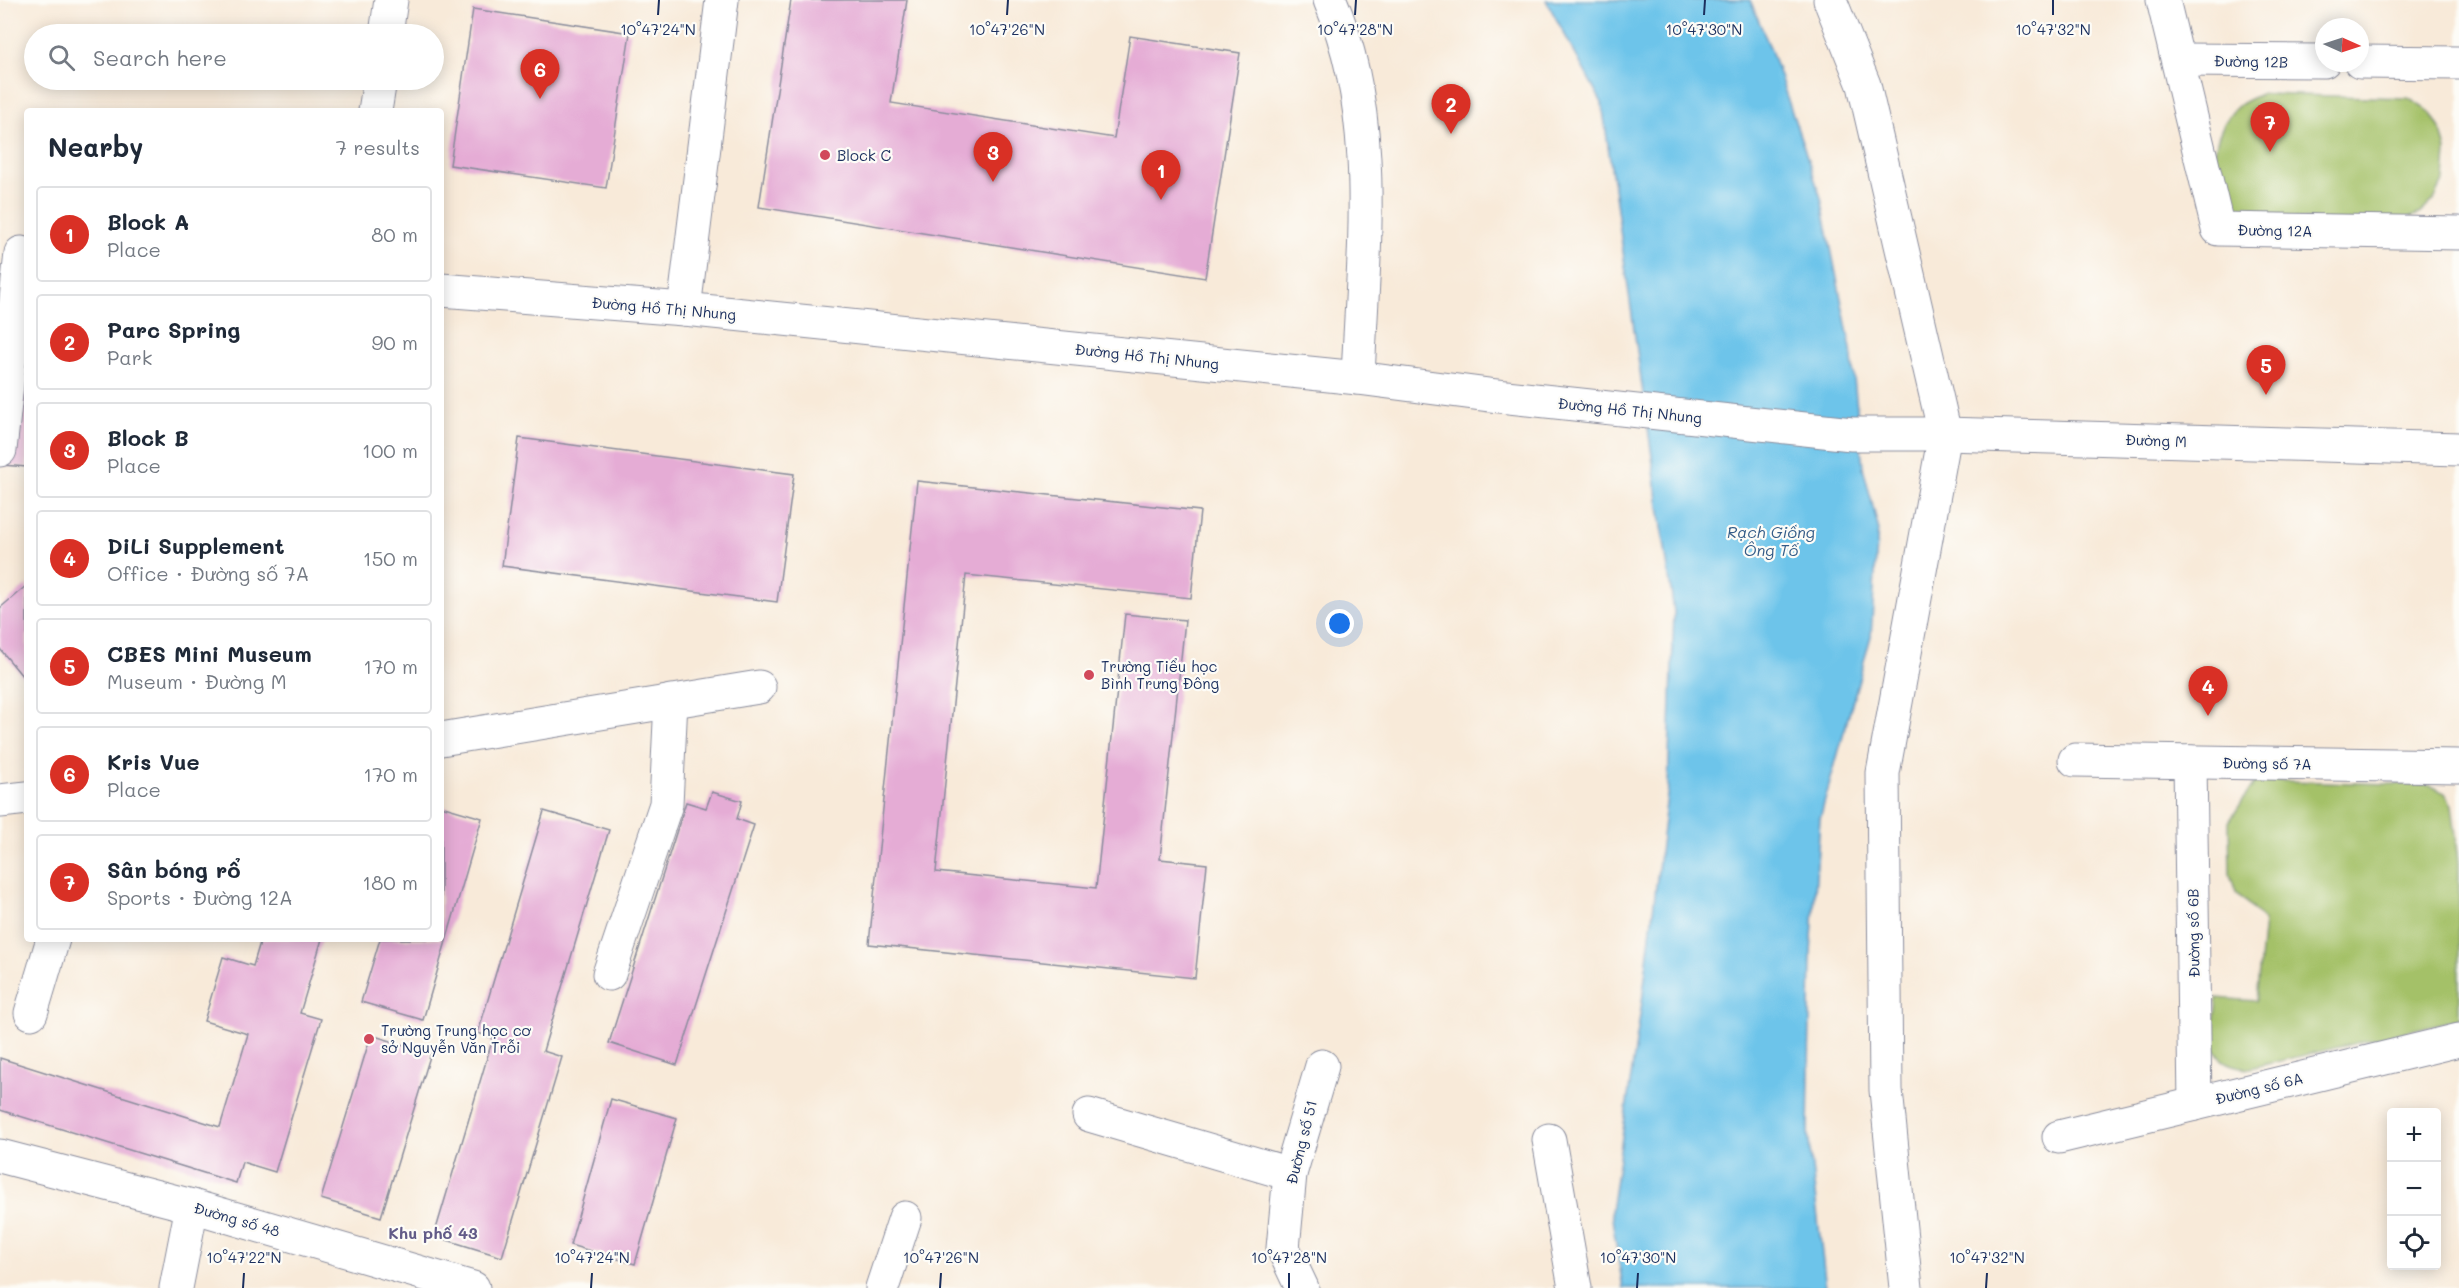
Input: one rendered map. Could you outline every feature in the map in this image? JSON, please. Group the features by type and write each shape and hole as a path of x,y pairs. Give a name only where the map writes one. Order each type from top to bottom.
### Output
{"street":[{"path":"387,24 391,0"},
{"path":"684,309 722,0"},
{"path":"1330,0 1356,81 1366,166 1358,378"},
{"path":"1830,0 1864,85 1945,434 1884,773 1886,1090 1906,1288"},
{"name":"Đường 12A","path":"2163,0 2218,228 2459,233"},
{"name":"Đường 12B","path":"2178,60 2315,61"},
{"path":"2369,62 2459,63"},
{"path":"375,108 378,90"},
{"path":"0,450 16,252"},
{"name":"Đường Hồ Thị Nhung","path":"444,290 684,309 1358,378 1489,395 1852,434"},
{"name":"Đường M","path":"1852,434 1945,434 2459,449"},
{"path":"444,739 759,687"},
{"path":"609,974 666,804 671,701"},
{"name":"Đường số 7A","path":"2075,760 2459,766"},
{"name":"Đường số 6B","path":"2190,762 2195,1104"},
{"path":"0,801 24,798"},
{"path":"31,1014 52,942"},
{"name":"Đường số 6A","path":"2059,1137 2459,1040"},
{"name":"Đường số 51","path":"1302,1288 1283,1248 1290,1174 1322,1066"},
{"path":"1089,1115 1290,1174"},
{"path":"1549,1140 1575,1288"},
{"name":"Đường số 48","path":"0,1156 192,1206 467,1287"},
{"path":"176,1288 192,1206"},
{"path":"882,1288 905,1218"}],"green space":[{"path":"2261,94 2408,98 2430,112 2441,130 2446,151 2444,180 2434,200 2419,214 2397,223 2249,218 2232,206 2222,193 2217,181 2215,155 2217,142 2228,117 2239,105"},
{"path":"2256,780 2428,785 2445,793 2452,805 2459,862 2459,1019 2250,1068 2234,1066 2217,1054 2213,1035 2217,998 2256,1001 2264,921 2236,892 2230,874 2229,822"}],"water":[{"name":"Rạch Giồng Ông Tố","path":"1546,0 1750,0 1771,50 1821,198 1851,349 1863,467 1878,527 1871,636 1820,818 1811,953 1808,1133 1826,1288 1623,1288 1611,1212 1642,1002 1668,787 1674,612 1602,103"}],"building":[{"path":"791,0 907,0 891,103 1114,138 1130,36 1240,53 1205,278 759,207"},
{"path":"473,9 630,33 606,188 450,165"},
{"path":"9,373 24,375 24,467 2,465"},
{"path":"519,438 794,474 777,602 502,566"},
{"path":"917,481 1200,511 1191,598 966,575 936,872 1096,888 1125,614 1185,620 1160,859 1207,864 1195,978 869,944"},
{"path":"24,588 24,678 0,649 0,608"},
{"path":"712,792 742,801 737,819 754,825 677,1065 609,1043 686,802 706,808"},
{"path":"444,807 482,818 423,1020 361,1002 379,942 444,942"},
{"path":"544,811 609,830 543,1051 562,1057 502,1257 434,1236 493,1038 478,1033"},
{"path":"260,942 321,942 300,1013 321,1019 275,1172 242,1162 236,1183 0,1110 0,1058 220,1127 248,1034 204,1021 223,957 253,966"},
{"path":"371,1035 431,1053 381,1217 321,1199"},
{"path":"611,1099 677,1118 635,1264 570,1245"}],"place":[{"name":"Kris Vue","path":"540,99"},
{"name":"Parc Spring","path":"1451,134"},
{"name":"Sân bóng rổ","path":"2270,152"},
{"name":"Block C","path":"825,155"},
{"name":"Block B","path":"993,182"},
{"name":"Block A","path":"1161,200"},
{"name":"CBES Mini Museum","path":"2266,395"},
{"name":"Trường Tiểu học Bình Trưng Đông","path":"1089,675"},
{"name":"DiLi Supplement","path":"2208,716"},
{"name":"Trường Trung học cơ sở Nguyễn Văn Trỗi","path":"369,1039"}],"district":[{"name":"Khu phố 43","path":"433,1232"}]}
